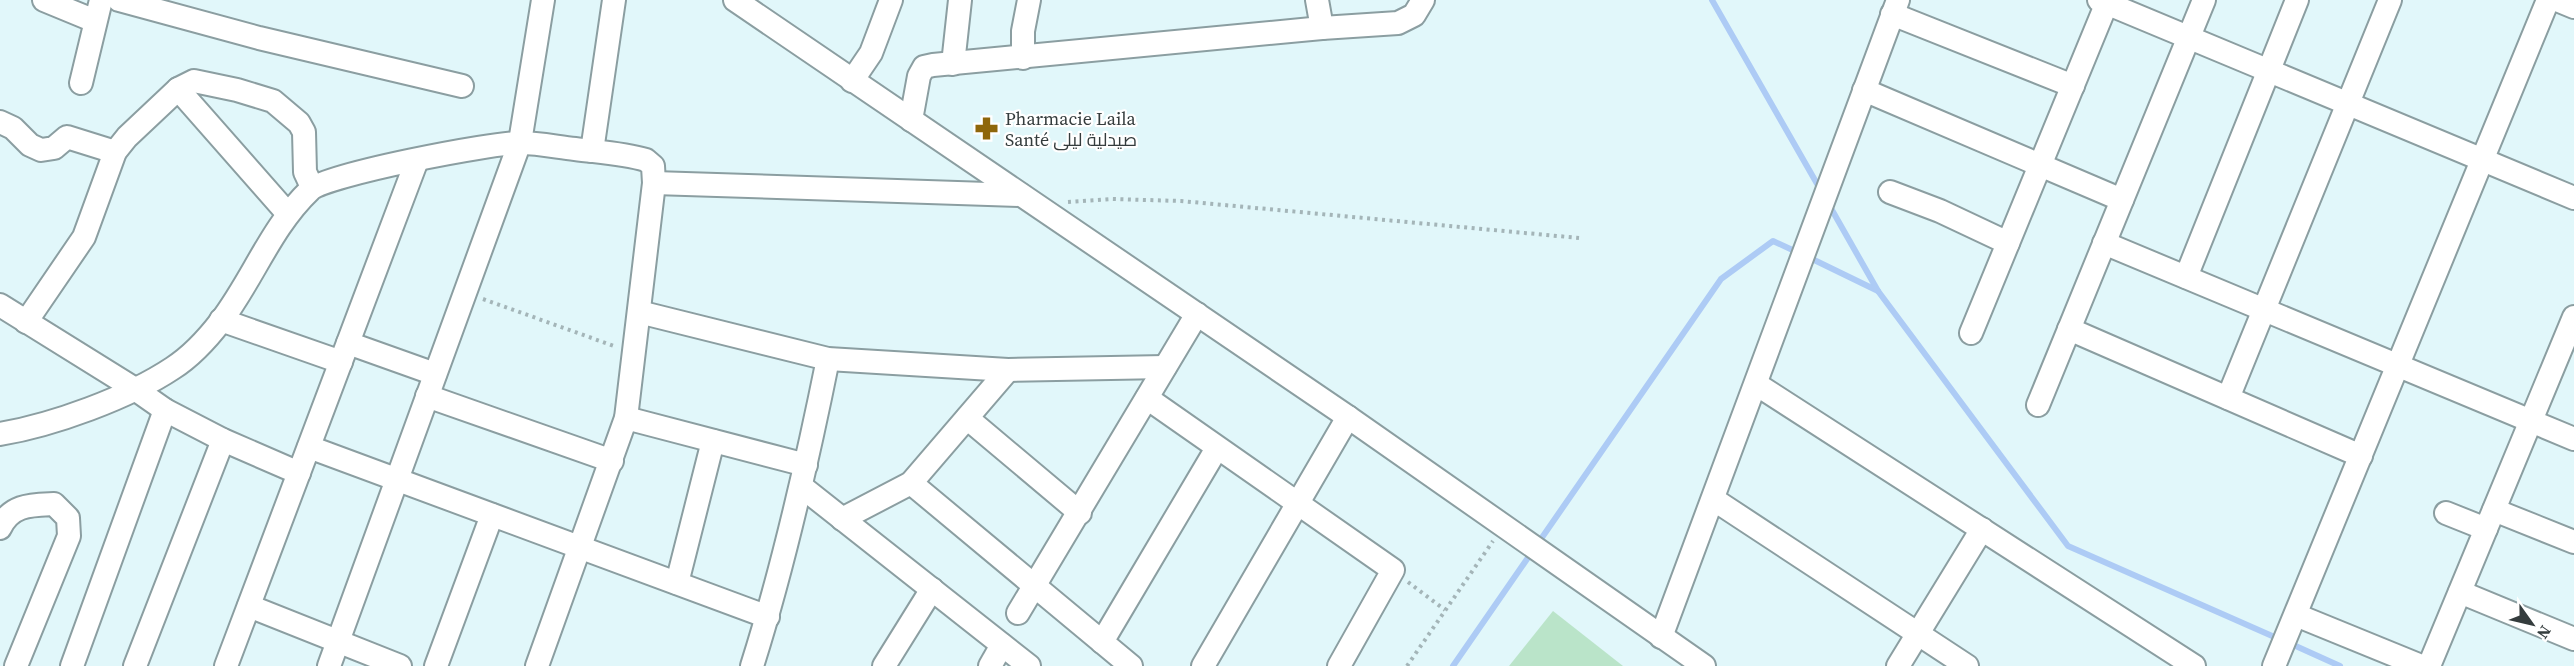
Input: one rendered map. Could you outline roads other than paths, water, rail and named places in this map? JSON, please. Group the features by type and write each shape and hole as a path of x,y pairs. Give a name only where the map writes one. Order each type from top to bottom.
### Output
{"street":[{"path":"44,0 98,10 81,83"},
{"path":"119,0 259,38 462,86"},
{"path":"329,666 520,142 543,0"},
{"path":"592,151 614,0"},
{"path":"735,0 1348,417 1704,666"},
{"path":"852,81 871,53 891,0"},
{"path":"953,64 960,0"},
{"path":"1023,58 1023,31 1029,0"},
{"path":"1317,0 1322,28"},
{"path":"911,120 919,76 924,68 1322,28 1398,23 1414,15 1423,0"},
{"path":"2038,405 2204,0"},
{"path":"2186,277 2297,0"},
{"path":"2228,398 2390,0"},
{"path":"2274,665 2548,0"},
{"path":"2557,0 2574,6"},
{"path":"1971,333 2073,86 2105,1 2574,198"},
{"path":"1661,637 1895,7 2073,86"},
{"path":"27,322 84,237 115,152 127,137 178,89 194,81 237,90 273,101 299,123 304,132 303,162 312,187"},
{"path":"178,89 288,214"},
{"path":"1864,90 2122,200"},
{"path":"0,122 13,128 30,145 41,150 54,148 68,137 115,152"},
{"path":"0,434 25,430 50,422 135,389 172,369 187,357 221,321 288,214 312,187 341,177 454,151 520,142 646,160 653,166 654,183 626,418 537,666"},
{"path":"226,666 417,160"},
{"path":"654,183 1028,200"},
{"path":"1890,192 1940,211 2008,243"},
{"path":"2104,243 2574,439"},
{"path":"0,305 165,410 223,440 299,473"},
{"path":"639,312 828,360 1008,370 1165,367"},
{"path":"1018,613 1036,587 1197,314"},
{"path":"2429,666 2574,317"},
{"path":"221,321 435,374"},
{"path":"2069,329 2361,456"},
{"path":"752,666 768,617 804,476 828,360"},
{"path":"842,519 911,483 1008,370"},
{"path":"1756,384 2194,666"},
{"path":"427,396 612,461"},
{"path":"1147,398 1393,570 1339,666"},
{"path":"72,666 165,410"},
{"path":"1203,666 1348,417"},
{"path":"626,418 712,441 804,476 842,519 1029,666"},
{"path":"967,418 1080,513"},
{"path":"135,666 223,440"},
{"path":"677,583 712,441"},
{"path":"309,447 768,617"},
{"path":"1102,642 1217,448"},
{"path":"911,483 1131,666"},
{"path":"1713,500 1967,666"},
{"path":"0,528 11,512 26,505 54,504 68,518 69,536 16,666"},
{"path":"2446,513 2490,520 2574,542"},
{"path":"436,666 492,515"},
{"path":"1898,666 1982,529"},
{"path":"884,666 932,589"},
{"path":"2460,592 2574,639"},
{"path":"249,606 400,666"},
{"path":"2293,621 2421,666"},
{"path":"990,666 1002,645"}],"waterway":[{"path":"1712,0 1820,189"},
{"path":"1828,203 1878,291 2068,546 2279,639"},
{"path":"1453,666 1721,279 1773,241 1799,253"},
{"path":"1808,257 1878,291"},
{"path":"2289,643 2340,666"}],"place":[{"name":"Pharmacie Laila Santé صيدلية ليلى","path":"987,128"}]}
